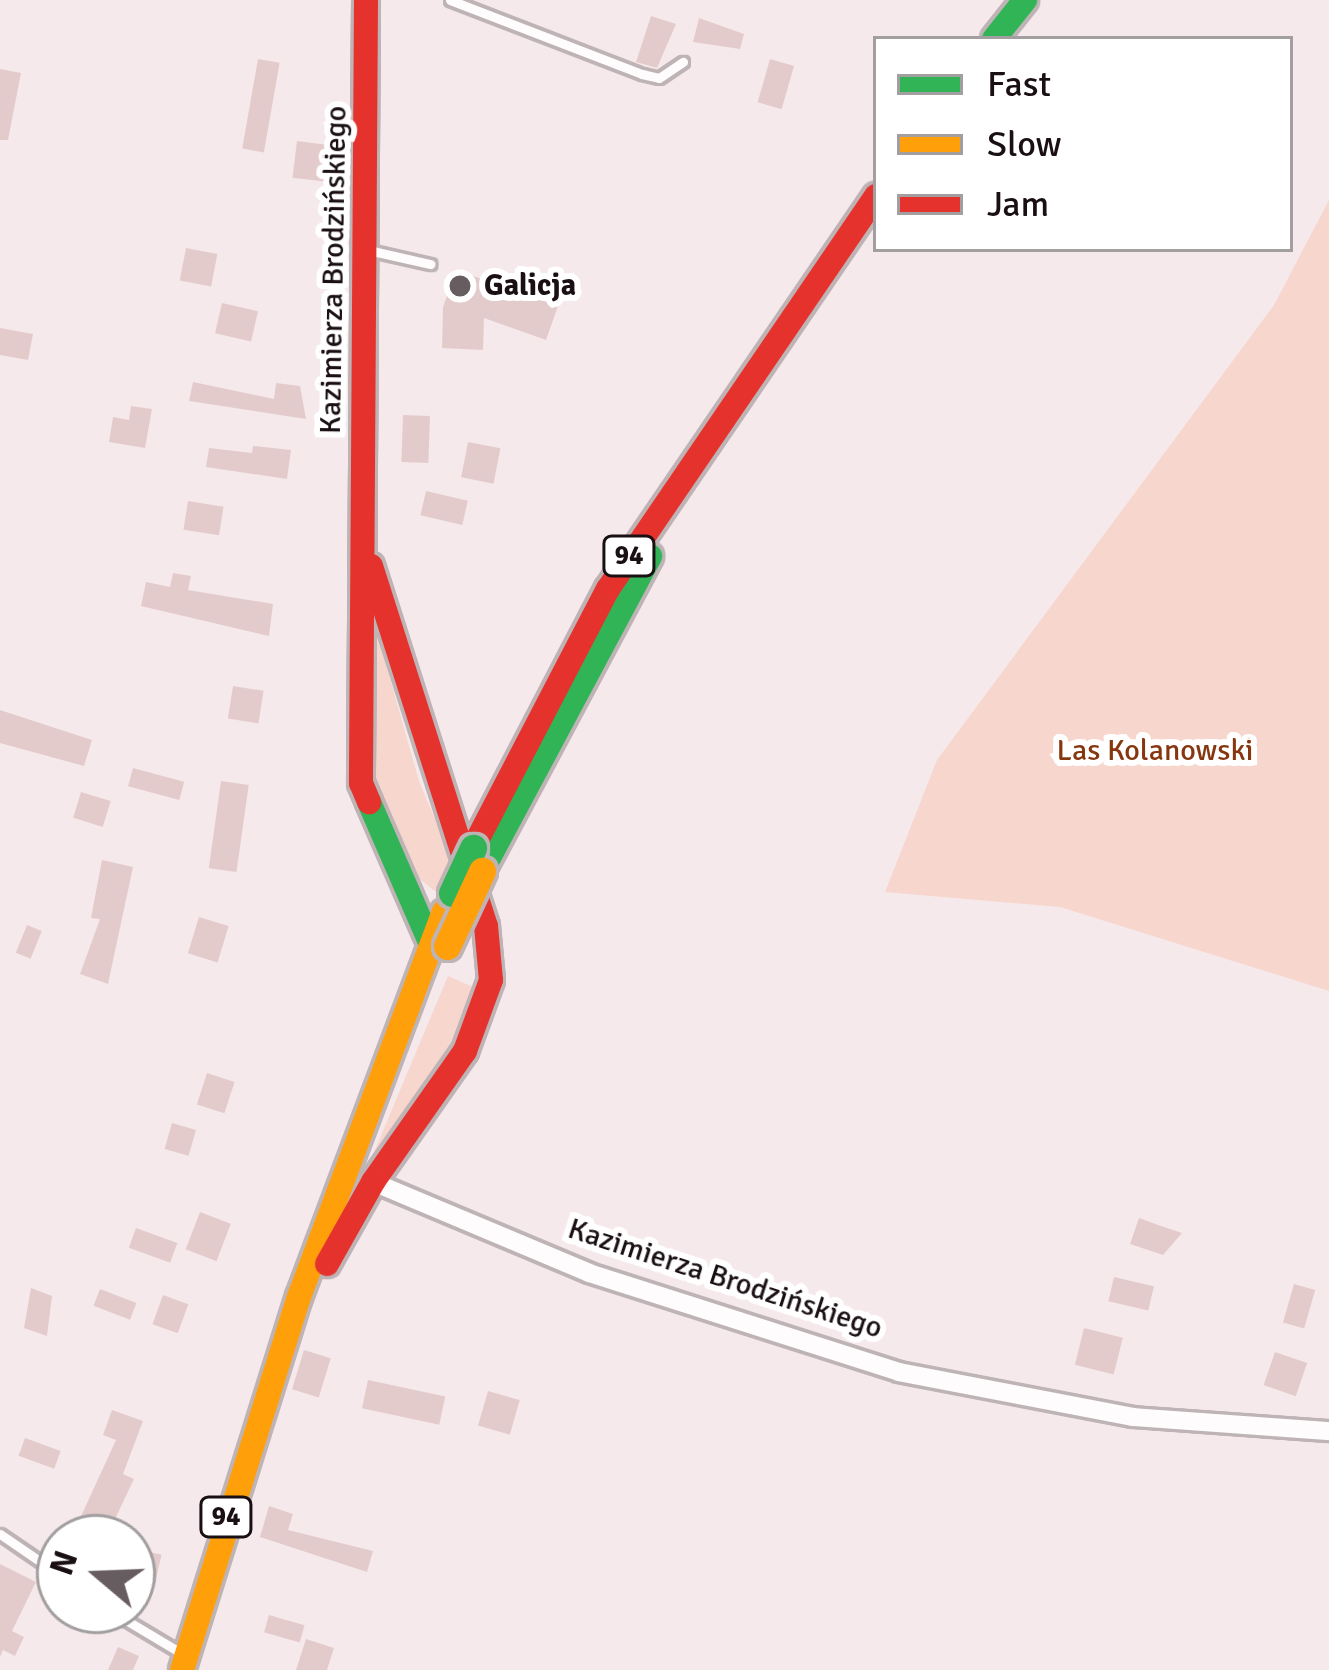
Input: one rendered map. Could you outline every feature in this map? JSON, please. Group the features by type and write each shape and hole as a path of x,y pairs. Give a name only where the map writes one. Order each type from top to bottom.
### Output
{"main road":[{"name":"Kazimierza Brodzińskiego","path":"366,0 367,801 439,944"},
{"path":"996,36 1025,0"},
{"name":"94","path":"439,944 444,912 725,422 873,200"},
{"name":"Kazimierza Brodzińskiego","path":"364,541 420,740 486,926 490,980 465,1051 373,1182"},
{"name":"94","path":"184,1662 271,1382 345,1175 478,859"},
{"path":"271,1382 373,1182"}],"street":[{"name":"Kazimierza Brodzińskiego","path":"373,1182 606,1280 899,1372 1133,1417 1329,1431"}],"lane":[{"path":"450,0 641,74 659,78 683,62"},
{"path":"368,250 430,264"},
{"path":"0,1534 36,1559"},
{"path":"144,1634 184,1662"}],"green space":[{"name":"Las Kolanowski","path":"1329,200 1329,991 1060,907 885,892 937,760 1274,305"},
{"path":"374,622 419,781 453,862 440,895 417,877 376,778"},
{"path":"448,976 473,987 468,1015 356,1195"}],"building":[{"path":"651,16 676,24 657,68 636,62"},
{"path":"699,18 744,34 740,49 693,42"},
{"path":"258,59 280,63 264,152 242,149"},
{"path":"770,59 794,66 782,109 758,102"},
{"path":"0,69 21,73 8,140 0,140"},
{"path":"297,141 329,145 324,182 292,178"},
{"path":"186,248 217,254 211,286 180,280"},
{"path":"456,270 558,306 546,340 484,318 483,350 442,348 443,307"},
{"path":"222,303 258,311 251,342 215,333"},
{"path":"0,328 33,334 28,360 0,355"},
{"path":"193,382 274,399 276,383 300,386 306,419 189,401"},
{"path":"131,406 152,409 145,448 109,442 113,417 129,420"},
{"path":"403,415 430,416 428,463 401,462"},
{"path":"468,442 500,448 494,484 461,477"},
{"path":"253,446 291,450 287,479 206,467 209,448 252,453"},
{"path":"426,491 468,501 462,525 420,515"},
{"path":"188,501 224,507 219,535 183,530"},
{"path":"173,573 191,576 188,590 273,604 269,636 141,606 146,582 170,587"},
{"path":"233,686 264,691 258,723 228,719"},
{"path":"0,710 92,740 84,766 0,743"},
{"path":"133,768 184,782 179,800 128,786"},
{"path":"221,781 249,785 236,872 209,868"},
{"path":"81,792 111,801 103,827 73,818"},
{"path":"102,860 133,867 108,984 80,974 100,919 91,918"},
{"path":"199,917 229,926 218,962 188,953"},
{"path":"27,925 42,931 31,959 16,953"},
{"path":"207,1073 235,1082 224,1113 197,1104"},
{"path":"172,1123 196,1130 189,1156 165,1149"},
{"path":"200,1212 231,1224 216,1261 186,1249"},
{"path":"1139,1218 1182,1233 1163,1255 1130,1244"},
{"path":"136,1228 177,1243 170,1263 129,1248"},
{"path":"1114,1277 1154,1286 1148,1311 1108,1301"},
{"path":"1294,1284 1315,1290 1304,1329 1283,1322"},
{"path":"31,1288 52,1296 47,1336 24,1328"},
{"path":"100,1289 136,1303 130,1320 94,1306"},
{"path":"163,1295 188,1304 178,1333 152,1324"},
{"path":"1084,1328 1123,1338 1114,1375 1075,1365"},
{"path":"304,1350 331,1358 319,1397 292,1389"},
{"path":"1275,1352 1307,1363 1296,1396 1264,1385"},
{"path":"368,1380 445,1396 439,1425 362,1408"},
{"path":"488,1391 520,1400 510,1435 478,1426"},
{"path":"112,1410 143,1421 123,1474 134,1479 117,1514 82,1514 116,1440 103,1435"},
{"path":"25,1438 61,1451 54,1469 19,1456"},
{"path":"269,1506 293,1514 288,1530 373,1551 367,1572 260,1537"},
{"path":"0,1564 36,1582 12,1631 24,1637 15,1656 3,1650 0,1657"},
{"path":"269,1615 305,1625 300,1643 264,1632"},
{"path":"306,1639 334,1648 327,1670 296,1670"},
{"path":"118,1647 139,1656 133,1670 108,1670"}],"traffic: fast":[{"path":"996,36 1025,0"},
{"path":"482,871 650,556"},
{"path":"369,802 430,942"},
{"path":"452,893 473,848"}],"traffic: slow":[{"path":"447,946 482,871"},
{"path":"182,1670 299,1297 444,912"}],"traffic: jam":[{"path":"366,0 361,783 369,802"},
{"path":"473,848 608,589 873,200"},
{"path":"371,566 486,926 491,980 465,1051 373,1182"},
{"path":"327,1264 373,1182"}],"place":[{"name":"Galicja","path":"460,286"}]}
